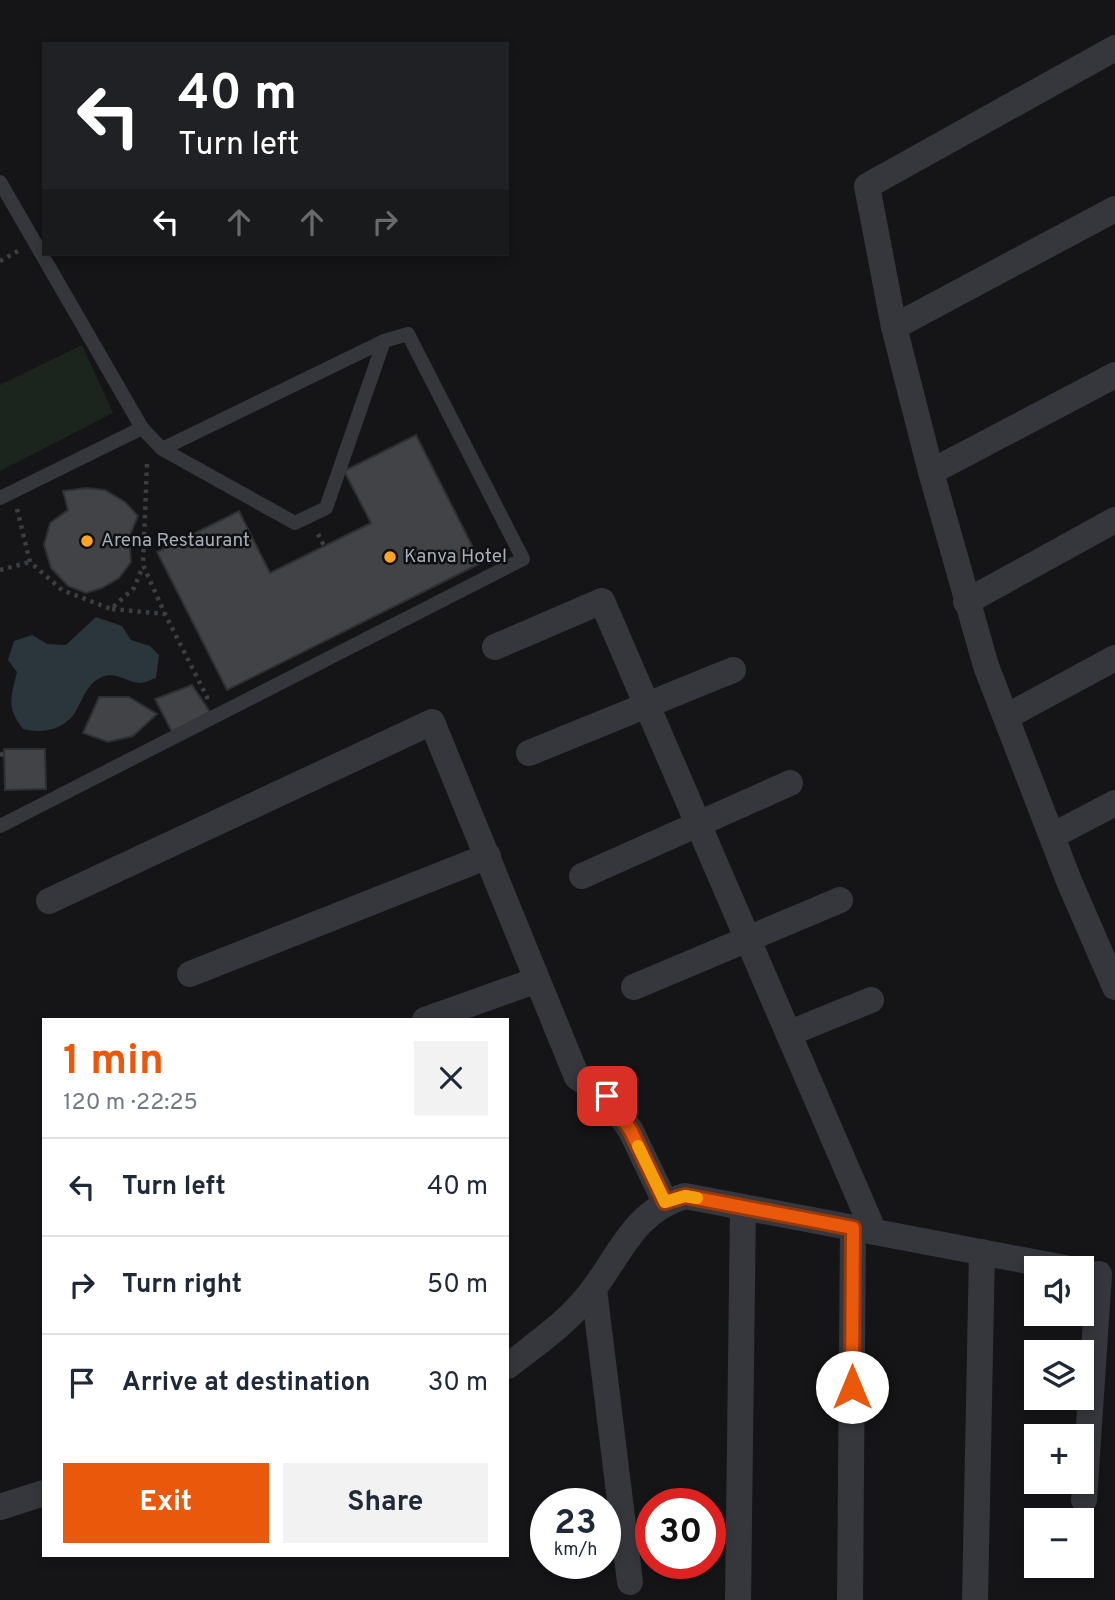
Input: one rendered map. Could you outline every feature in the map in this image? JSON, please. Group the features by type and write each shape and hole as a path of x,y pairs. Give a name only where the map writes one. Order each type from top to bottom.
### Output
{"street":[{"path":"1112,969 1052,836 986,666 931,472 894,327 867,186 1115,48"},
{"path":"894,327 1115,209"},
{"path":"931,472 1115,375"},
{"path":"967,602 1115,520"},
{"path":"495,647 602,601 790,1033 863,1230 850,1600"},
{"path":"1006,717 1115,658"},
{"path":"529,753 733,670"},
{"path":"49,901 432,722 577,1077 607,1096 631,1131 665,1202"},
{"path":"582,876 790,783"},
{"path":"1052,836 1115,803"},
{"path":"190,974 488,856"},
{"path":"634,987 840,900"},
{"path":"430,1018 537,979"},
{"path":"790,1033 872,1000"},
{"path":"509,1366 559,1326 594,1289 621,1247 653,1210 665,1202 685,1196 1024,1260"},
{"path":"738,1600 743,1207"},
{"path":"975,1600 982,1252"},
{"path":"1084,1500 1099,1274"},
{"path":"594,1289 630,1582"},
{"path":"0,1507 42,1494"}],"lane":[{"path":"0,182 42,255"},
{"path":"43,256 142,428 162,449 295,523 326,509 384,341"},
{"path":"0,826 523,559 408,334 384,341 162,449"},
{"path":"7,495 142,428"}],"path":[{"path":"111,609 134,588 143,565 148,448 142,428"},
{"path":"7,495 30,562 62,590 111,609 165,614"},
{"path":"0,570 30,562"},
{"path":"143,565 216,716"}],"shaded area":[{"path":"82,345 113,413 0,471 0,385"},
{"path":"96,617 122,626 131,640 150,646 159,655 156,678 140,683 112,675 102,677 89,687 66,723 45,731 23,729 14,714 11,702 17,672 8,660 14,641 32,635 47,644 66,645"}],"building":[{"name":"Kanva Hotel","path":"416,435 481,563 227,690 157,552 239,511 270,573 371,523 344,471"},
{"name":"Arena Restaurant","path":"86,488 105,490 125,502 138,516 129,537 131,562 119,578 86,593 68,586 51,568 44,545 50,523 68,510 63,491"},
{"path":"192,685 210,712 172,732 155,699"},
{"path":"99,697 129,697 157,714 133,736 108,742 83,733"},
{"path":"4,749 45,749 46,789 5,790"}],"slow traffic":[{"path":"638,1146 665,1202 685,1196 697,1198"}],"place":[{"name":"Arena Restaurant","path":"87,541"},
{"name":"Kanva Hotel","path":"390,557"}],"route":[{"path":"607,1096 631,1131 665,1202 685,1196 853,1228 852,1387"}]}
